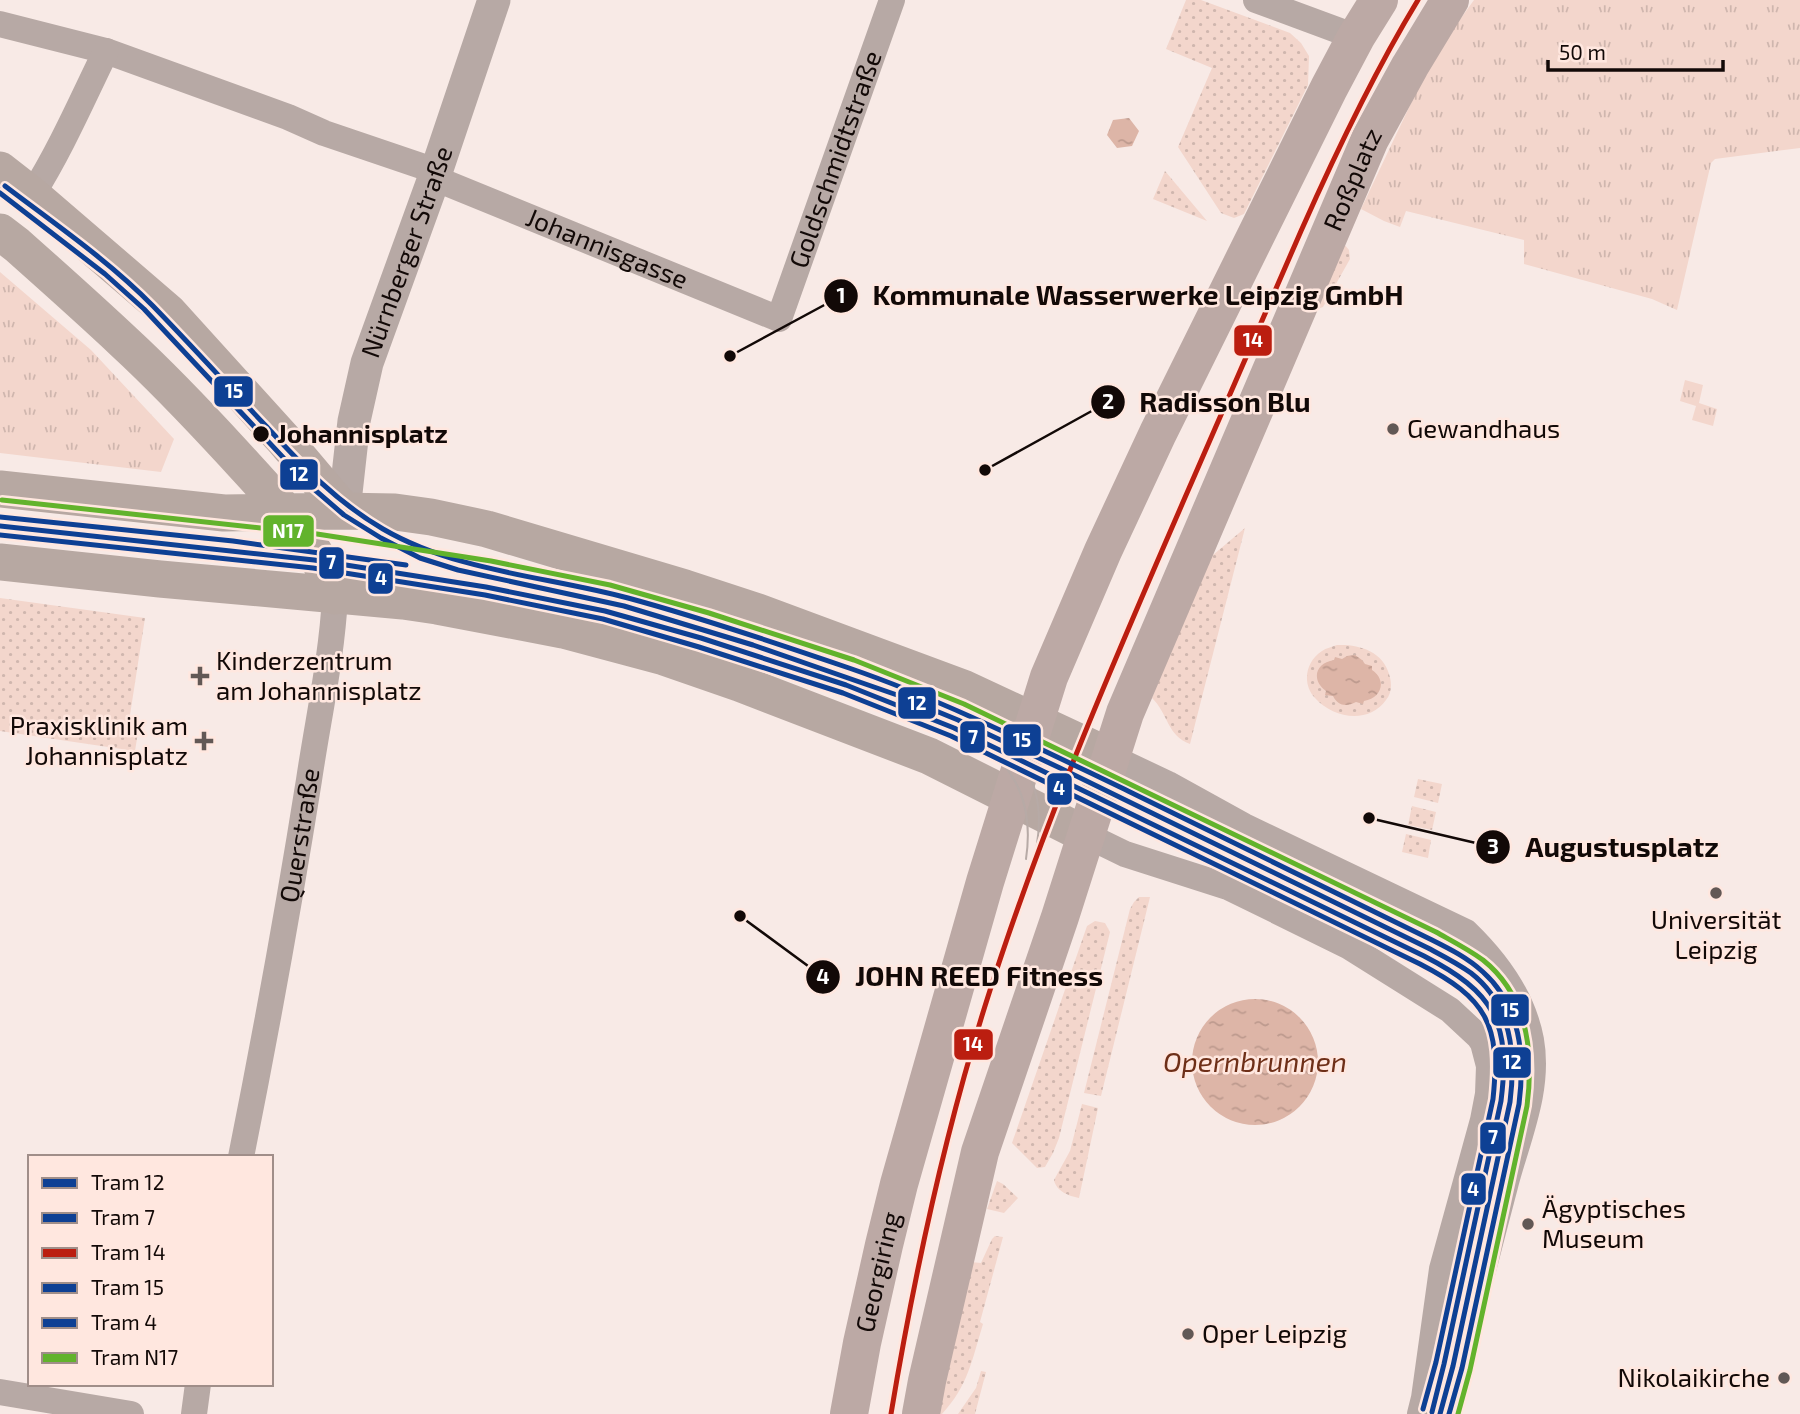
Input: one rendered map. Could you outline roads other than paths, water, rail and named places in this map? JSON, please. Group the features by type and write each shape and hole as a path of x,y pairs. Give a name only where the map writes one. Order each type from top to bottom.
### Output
{"main road":[{"path":"1356,37 1379,0"},
{"name":"Roßplatz","path":"921,1414 980,1152 1130,702 1370,139 1450,0"},
{"name":"Georgiring","path":"849,1414 884,1245 915,1130 985,882 1049,677 1158,433 1356,37"},
{"path":"0,170 168,312 344,511"},
{"path":"0,232 125,342 212,430 287,513 315,551 335,596"},
{"path":"0,489 224,513 395,512 487,529 761,613 872,653 963,688 1111,757"},
{"name":"Querstraße","path":"335,596 344,511"},
{"path":"0,562 403,601 563,630 664,657 929,756 1086,835"}],"street":[{"name":"Nürnberger Straße","path":"344,511 354,421 364,371 494,0"},
{"name":"Goldschmidtstraße","path":"779,319 892,0"},
{"path":"1256,0 1356,37"},
{"path":"0,24 106,51 68,131 32,195"},
{"name":"Johannisgasse","path":"106,51 435,174 779,319"},
{"name":"Querstraße","path":"241,1155 293,875 327,666 335,596"},
{"path":"1111,757 1168,784 1244,826 1466,932 1482,947 1515,992 1525,1015 1531,1041 1532,1081 1522,1131 1467,1331 1448,1414"},
{"path":"1086,835 1125,854 1228,887 1348,946 1450,1010 1479,1038 1489,1066 1488,1094 1442,1269 1420,1414"},
{"path":"194,1414 198,1386"},
{"path":"0,1392 131,1414"}],"water":[{"path":"1129,118 1139,131 1132,146 1117,148 1107,135 1113,120"},
{"path":"1355,655 1365,664 1372,666 1380,679 1380,688 1375,696 1363,704 1356,702 1343,705 1333,696 1325,695 1326,691 1318,682 1317,672 1335,657 1342,659"},
{"name":"Opernbrunnen","path":"1255,999 1279,1004 1300,1017 1313,1038 1318,1062 1313,1086 1300,1107 1279,1120 1255,1125 1231,1120 1210,1107 1197,1086 1192,1062 1197,1038 1210,1017 1231,1004"}],"tram line":[{"name":"14","path":"891,1414 909,1311 956,1107 985,1006 1034,864 1117,654 1301,231 1356,114 1418,0"},
{"name":"15","path":"5,186 81,243 136,289 307,469 350,507 383,529 441,555 471,564 597,590 711,622 920,695 1128,791 1439,943 1477,967 1496,985 1513,1016 1520,1050 1521,1086 1462,1368 1449,1414"},
{"name":"12","path":"0,193 105,274 144,309 308,484 344,515 381,538 420,558 458,570 624,606 753,645 897,695 958,720 1060,768 1428,948 1471,973 1485,986 1503,1015 1511,1049 1512,1084 1453,1366 1440,1414"},
{"name":"N17","path":"2,500 317,534 491,561 610,585 709,613 854,660 964,704 1436,932 1472,952 1498,974 1519,1008 1528,1046 1529,1086 1527,1106 1470,1370 1458,1414"},
{"name":"12","path":"0,517 233,541 406,565"},
{"name":"7","path":"0,526 314,560 486,587 605,611 701,638 846,685 954,728 1448,969 1482,997 1492,1012 1503,1050 1503,1074 1501,1101 1432,1412"},
{"name":"4","path":"0,535 313,568 485,595 603,619 699,647 843,693 951,736 1442,976 1474,1002 1484,1016 1491,1032 1495,1073 1493,1099 1436,1362 1423,1409"},
{"path":"981,731 1016,756 1033,784 1039,830 1030,876"},
{"path":"969,737 999,760 1018,788 1027,821 1026,859"}],"place":[{"name":"Kommunale Wasserwerke Leipzig GmbH","path":"730,356"},
{"name":"Gewandhaus","path":"1393,429"},
{"name":"Johannisplatz","path":"261,434"},
{"name":"Radisson Blu","path":"985,470"},
{"name":"Kinderzentrum am Johannisplatz","path":"200,676"},
{"name":"Praxisklinik am Johannisplatz","path":"204,741"},
{"name":"Augustusplatz","path":"1369,818"},
{"name":"Universität Leipzig","path":"1716,893"},
{"name":"JOHN REED Fitness","path":"740,916"},
{"name":"Ägyptisches Museum","path":"1528,1224"},
{"name":"Oper Leipzig","path":"1188,1334"},
{"name":"Nikolaikirche","path":"1784,1378"}]}
